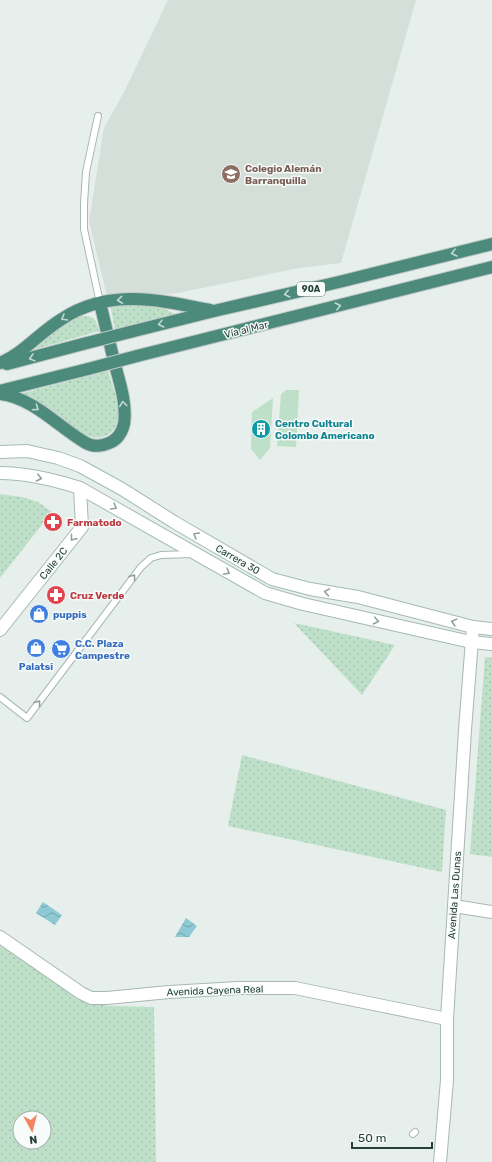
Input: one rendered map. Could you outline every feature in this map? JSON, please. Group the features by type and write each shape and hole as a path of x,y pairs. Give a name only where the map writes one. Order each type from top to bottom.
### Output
{"highway":[{"name":"90A","path":"0,366 214,311 492,244"},
{"name":"Vía al Mar","path":"0,391 492,267"},
{"path":"0,363 14,356 63,318 86,307 100,303 142,299 214,311"},
{"path":"0,394 19,398 30,404 87,443 100,446 116,438 123,427 124,411 122,390 100,303"}],"street":[{"name":"Carrera 30","path":"0,452 27,452 58,458 80,466 122,489 174,522 272,579 310,589 358,597 473,627 492,629"},
{"name":"Carrera 30","path":"0,473 29,476 80,488 265,593 303,604 471,642 492,644"},
{"name":"Calle 2C","path":"0,630 82,527 80,488"},
{"name":"Avenida Las Dunas","path":"440,1162 447,1080 447,1019 473,627"},
{"path":"454,906 492,912"},
{"name":"Avenida Cayena Real","path":"0,937 81,993 91,998 238,988 295,988 447,1019"}],"lane":[{"path":"98,116 86,172 84,228 100,303"},
{"path":"0,697 27,718 141,567 151,558 161,555 195,554"}],"shaded area":[{"name":"Colegio Alemán Barranquilla","path":"168,0 416,0 341,263 299,268 178,293 107,296 89,221 104,128 124,92"}],"green space":[{"path":"154,304 175,314 115,329 110,305"},
{"path":"79,316 88,316 93,318 97,323 99,331 29,351 62,324"},
{"path":"108,371 116,395 119,412 115,427 110,433 102,437 96,438 86,436 23,393"},
{"path":"286,390 299,390 296,447 277,446 281,394"},
{"path":"273,398 270,448 260,460 251,449 252,412"},
{"path":"0,494 22,497 38,502 52,512 0,578"},
{"path":"294,623 395,645 362,695"},
{"path":"485,657 492,658 492,857 470,854"},
{"path":"242,755 446,810 442,872 228,826"},
{"path":"0,946 83,1000 108,1006 154,1007 156,1162 0,1162"}],"water":[{"path":"43,902 62,915 55,925 36,913"},
{"path":"186,918 197,926 189,937 175,937"}],"place":[{"name":"Colegio Alemán Barranquilla","path":"231,174"},
{"name":"Centro Cultural Colombo Americano","path":"261,429"},
{"name":"Farmatodo","path":"53,522"},
{"name":"Cruz Verde","path":"56,595"},
{"name":"puppis","path":"39,614"},
{"name":"Palatsi","path":"36,648"},
{"name":"C.C. Plaza Campestre","path":"61,649"}]}
